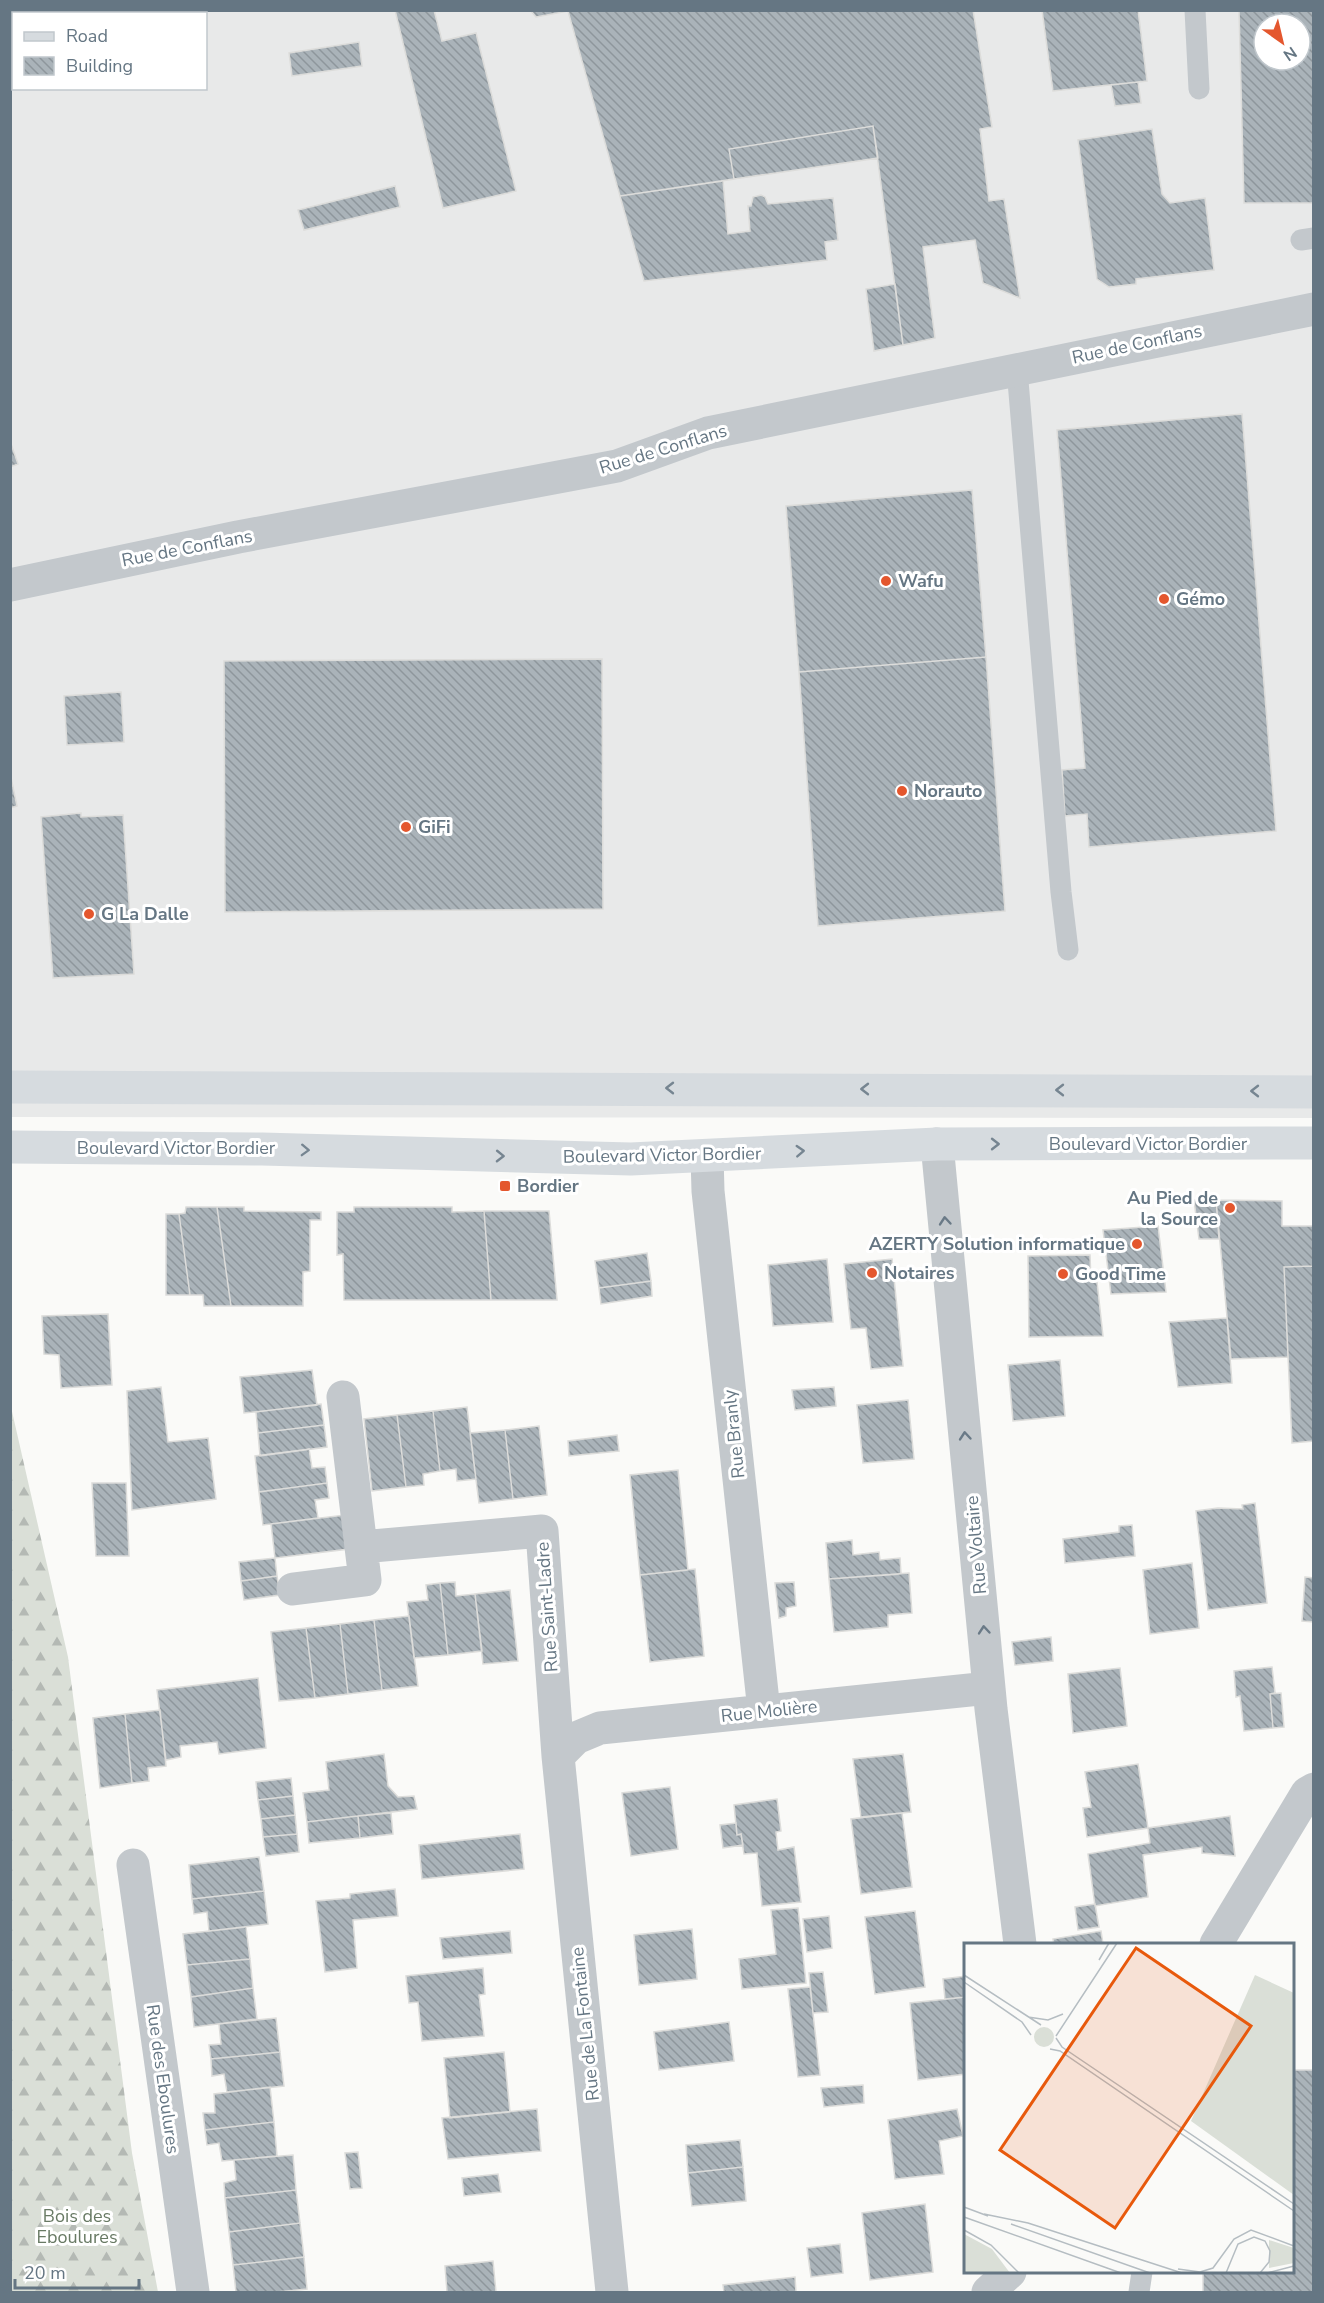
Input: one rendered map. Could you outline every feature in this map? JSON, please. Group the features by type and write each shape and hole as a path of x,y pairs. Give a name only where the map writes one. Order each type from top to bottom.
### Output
{"main road":[{"path":"10,1087 1314,1092"},
{"name":"Boulevard Victor Bordier","path":"10,1147 262,1149 631,1159 937,1144 1314,1143"}],"street":[{"name":"Rue de Conflans","path":"10,585 238,537 617,466 708,433 1314,309"},
{"name":"Rue Voltaire","path":"937,1144 989,1688 1020,1943"},
{"name":"Rue Branly","path":"707,1156 708,1191 765,1711"},
{"path":"293,1589 365,1580 343,1397"},
{"name":"Rue Saint-Ladre","path":"361,1547 542,1531 558,1756"},
{"name":"Rue Molière","path":"558,1756 576,1738 600,1728 989,1688"},
{"name":"Rue de La Fontaine","path":"558,1756 612,2292"},
{"path":"1217,1943 1306,1793 1314,1789"},
{"name":"Rue des Eboulures","path":"133,1864 193,2292"},
{"path":"988,2292 1008,2273"}],"lane":[{"path":"1195,10 1199,89"},
{"path":"1017,369 1061,892 1068,950"},
{"path":"1139,2292 1142,2273"}],"shaded area":[{"path":"11,11 1313,11 1313,1118 11,1117"}],"green space":[{"name":"Bois des Eboulures","path":"11,1407 68,1657 132,2153 158,2292 11,2292"}],"building":[{"path":"395,10 434,10 442,41 476,33 516,191 443,208"},
{"path":"530,10 973,10 992,127 980,129 989,201 1004,199 1020,298 983,283 975,240 923,247 935,338 903,345 873,126 729,149 734,179 620,196 568,11 536,17"},
{"path":"1042,10 1138,10 1147,81 1053,91"},
{"path":"1239,10 1314,10 1314,203 1244,203"},
{"path":"359,42 362,66 292,76 289,53"},
{"path":"1138,82 1141,103 1115,106 1111,85"},
{"path":"873,126 878,158 734,179 729,149"},
{"path":"1152,129 1162,194 1170,203 1205,198 1214,270 1136,279 1136,284 1109,287 1097,279 1078,140"},
{"path":"723,181 728,234 750,231 748,206 751,206 753,197 761,195 765,197 768,204 833,198 838,240 825,242 827,260 644,281 620,196"},
{"path":"395,186 400,207 304,230 298,210"},
{"path":"895,284 903,345 874,351 866,289"},
{"name":"Gémo","path":"1242,414 1276,831 1089,847 1087,814 1065,816 1062,770 1085,768 1057,430"},
{"path":"10,441 18,464 10,467"},
{"name":"Wafu","path":"972,490 986,657 799,672 786,506"},
{"name":"Norauto","path":"986,657 1005,911 818,926 799,672"},
{"path":"602,659 603,909 225,912 224,661"},
{"path":"121,692 124,742 67,745 64,696"},
{"path":"10,773 17,806 10,808"},
{"name":"G La Dalle","path":"81,813 81,817 123,815 134,974 53,978 41,817"},
{"path":"1194,1200 1216,1200 1219,1239 1199,1239"},
{"path":"1216,1200 1282,1201 1282,1226 1314,1226 1314,1266 1284,1267 1288,1357 1231,1359"},
{"path":"186,1207 217,1207 231,1306 204,1306 203,1295 190,1295 179,1214 185,1213"},
{"path":"217,1207 244,1207 244,1211 321,1212 321,1220 310,1220 310,1271 303,1272 303,1306 231,1306"},
{"path":"354,1207 452,1207 452,1212 484,1211 491,1300 344,1300 343,1254 337,1255 337,1212 354,1212"},
{"path":"484,1211 549,1211 557,1300 491,1300"},
{"path":"166,1214 179,1214 190,1295 166,1295"},
{"path":"1158,1226 1166,1292 1111,1294 1103,1230"},
{"path":"647,1253 651,1281 599,1288 595,1261"},
{"path":"1090,1255 1091,1282 1097,1282 1103,1336 1029,1337 1028,1256"},
{"path":"827,1259 833,1322 773,1326 768,1265"},
{"path":"892,1259 903,1366 871,1369 866,1328 851,1329 844,1264"},
{"path":"1314,1266 1314,1441 1292,1443 1284,1267"},
{"path":"651,1281 652,1296 601,1304 599,1288"},
{"path":"108,1314 112,1385 61,1388 59,1355 44,1354 42,1316"},
{"path":"1227,1318 1232,1383 1178,1387 1169,1322"},
{"path":"1060,1360 1065,1416 1013,1421 1008,1365"},
{"path":"312,1370 317,1405 244,1413 240,1377"},
{"path":"161,1387 168,1442 208,1438 216,1499 132,1510 127,1391"},
{"path":"834,1387 836,1406 795,1410 792,1390"},
{"path":"908,1400 914,1459 863,1463 857,1405"},
{"path":"321,1404 324,1425 258,1433 256,1412"},
{"path":"467,1407 476,1479 457,1481 456,1469 440,1471 433,1411"},
{"path":"433,1411 440,1471 423,1474 424,1485 406,1487 397,1415"},
{"path":"397,1415 406,1487 372,1491 364,1419"},
{"path":"324,1425 327,1447 260,1456 258,1433"},
{"path":"539,1426 547,1495 513,1499 505,1430"},
{"path":"505,1430 513,1499 479,1503 470,1433"},
{"path":"617,1435 619,1451 569,1456 568,1441"},
{"path":"309,1449 312,1468 325,1467 327,1483 259,1492 255,1456"},
{"path":"678,1470 688,1570 640,1575 630,1475"},
{"path":"92,1483 126,1483 129,1556 96,1556"},
{"path":"327,1483 329,1498 315,1500 318,1518 263,1525 259,1492"},
{"path":"1255,1503 1267,1603 1208,1610 1196,1511 1218,1508 1243,1509 1242,1505"},
{"path":"345,1515 349,1549 275,1558 271,1524"},
{"path":"1132,1525 1135,1556 1065,1563 1063,1539 1119,1532 1119,1526"},
{"path":"852,1540 853,1555 879,1552 880,1560 900,1558 901,1574 829,1579 826,1543"},
{"path":"275,1558 277,1576 241,1581 239,1562"},
{"path":"1192,1563 1199,1628 1150,1634 1143,1570"},
{"path":"695,1569 704,1656 650,1662 640,1575"},
{"path":"909,1573 912,1613 888,1615 888,1627 834,1632 829,1579"},
{"path":"277,1576 280,1595 244,1600 241,1581"},
{"path":"1305,1577 1314,1578 1314,1622 1302,1621"},
{"path":"455,1582 456,1596 475,1594 482,1651 448,1655 440,1583"},
{"path":"794,1582 796,1606 786,1608 786,1616 779,1618 775,1583"},
{"path":"440,1583 448,1655 414,1658 407,1602 428,1600 426,1585"},
{"path":"510,1590 518,1661 483,1664 475,1594"},
{"path":"409,1616 418,1686 382,1690 374,1620"},
{"path":"374,1620 382,1690 348,1694 340,1624"},
{"path":"340,1624 348,1694 315,1698 306,1628"},
{"path":"306,1628 315,1698 279,1701 271,1632"},
{"path":"1051,1637 1053,1661 1015,1665 1012,1642"},
{"path":"1272,1667 1275,1693 1270,1694 1273,1728 1244,1731 1240,1696 1236,1697 1234,1671"},
{"path":"1120,1668 1127,1726 1073,1733 1068,1674"},
{"path":"258,1678 266,1748 219,1754 217,1742 180,1746 181,1757 166,1760 157,1690"},
{"path":"1281,1693 1284,1727 1273,1728 1270,1694"},
{"path":"160,1710 166,1766 148,1768 149,1781 132,1783 125,1714"},
{"path":"125,1714 132,1783 100,1788 93,1718"},
{"path":"384,1754 388,1786 398,1797 414,1796 417,1809 307,1822 303,1793 329,1790 326,1762"},
{"path":"903,1754 911,1812 861,1817 853,1759"},
{"path":"1138,1764 1148,1828 1087,1837 1083,1808 1091,1807 1085,1772"},
{"path":"291,1778 293,1796 258,1800 256,1782"},
{"path":"670,1787 678,1849 631,1856 622,1793"},
{"path":"293,1796 295,1815 261,1819 258,1800"},
{"path":"777,1799 781,1831 776,1832 778,1850 794,1847 801,1902 762,1906 757,1853 744,1854 741,1834 737,1835 734,1805"},
{"path":"391,1813 393,1834 360,1838 358,1816"},
{"path":"902,1813 912,1887 861,1894 851,1819"},
{"path":"295,1815 297,1834 263,1837 261,1819"},
{"path":"358,1816 360,1838 309,1843 307,1822"},
{"path":"1230,1816 1235,1856 1202,1853 1202,1847 1143,1855 1148,1897 1095,1906 1088,1854 1150,1843 1148,1828"},
{"path":"736,1823 737,1835 741,1834 743,1845 723,1848 720,1825"},
{"path":"297,1834 299,1852 266,1856 263,1837"},
{"path":"520,1834 524,1869 422,1879 419,1845"},
{"path":"259,1857 264,1891 192,1899 189,1865"},
{"path":"395,1889 398,1916 353,1920 357,1968 325,1972 316,1901 350,1898 350,1894"},
{"path":"264,1891 268,1924 209,1931 207,1912 194,1914 192,1899"},
{"path":"1095,1904 1099,1927 1078,1930 1075,1907"},
{"path":"798,1908 806,1983 742,1989 739,1959 776,1954 771,1910"},
{"path":"915,1911 925,1987 875,1994 865,1917"},
{"path":"829,1916 832,1948 807,1952 803,1919"},
{"path":"246,1927 250,1959 187,1965 183,1934"},
{"path":"692,1929 697,1979 639,1985 634,1935"},
{"path":"510,1931 512,1953 443,1959 440,1938"},
{"path":"1101,1931 1103,1943 1054,1943 1053,1939"},
{"path":"250,1959 253,1988 191,1997 187,1965"},
{"path":"483,1968 485,1994 479,1995 484,2036 422,2041 418,2002 409,2003 406,1976"},
{"path":"823,1972 828,2012 813,2013 809,1973"},
{"path":"964,1976 964,1997 945,1999 943,1979"},
{"path":"810,1987 820,2075 798,2077 788,1989"},
{"path":"253,1988 257,2019 194,2027 191,1997"},
{"path":"964,1997 964,2074 918,2080 910,2003"},
{"path":"276,2018 280,2052 211,2059 209,2045 221,2044 219,2024"},
{"path":"729,2022 734,2061 659,2070 654,2032"},
{"path":"280,2052 284,2086 227,2092 224,2074 212,2076 211,2059"},
{"path":"504,2052 510,2112 450,2118 444,2058"},
{"path":"1294,2070 1314,2070 1314,2292 1203,2292 1203,2273 1294,2273"},
{"path":"863,2085 864,2103 824,2107 821,2088"},
{"path":"270,2087 274,2122 205,2130 203,2113 215,2113 214,2094"},
{"path":"537,2109 541,2151 448,2159 442,2118"},
{"path":"957,2109 963,2136 939,2141 944,2174 895,2179 888,2120"},
{"path":"274,2122 277,2156 222,2161 219,2143 207,2145 205,2130"},
{"path":"740,2140 743,2167 688,2173 686,2145"},
{"path":"358,2152 362,2188 350,2189 345,2153"},
{"path":"293,2155 296,2190 225,2198 224,2183 236,2180 234,2160"},
{"path":"743,2167 746,2201 692,2206 688,2173"},
{"path":"498,2174 501,2192 464,2196 462,2178"},
{"path":"296,2190 300,2223 229,2232 225,2198"},
{"path":"925,2204 933,2272 870,2280 862,2213"},
{"path":"300,2223 304,2257 233,2265 229,2232"},
{"path":"840,2244 843,2273 811,2277 807,2248"},
{"path":"304,2257 307,2289 236,2292 233,2265"},
{"path":"493,2261 496,2292 447,2292 445,2266"},
{"path":"795,2277 796,2292 724,2292 723,2285"}],"place":[{"name":"Wafu","path":"886,581"},
{"name":"Gémo","path":"1164,599"},
{"name":"Norauto","path":"902,791"},
{"name":"GiFi","path":"406,827"},
{"name":"G La Dalle","path":"89,914"},
{"name":"Bordier","path":"505,1186"},
{"name":"Au Pied de la Source","path":"1230,1208"},
{"name":"AZERTY Solution informatique","path":"1137,1244"},
{"name":"Notaires","path":"872,1273"},
{"name":"Good Time","path":"1063,1274"}]}
